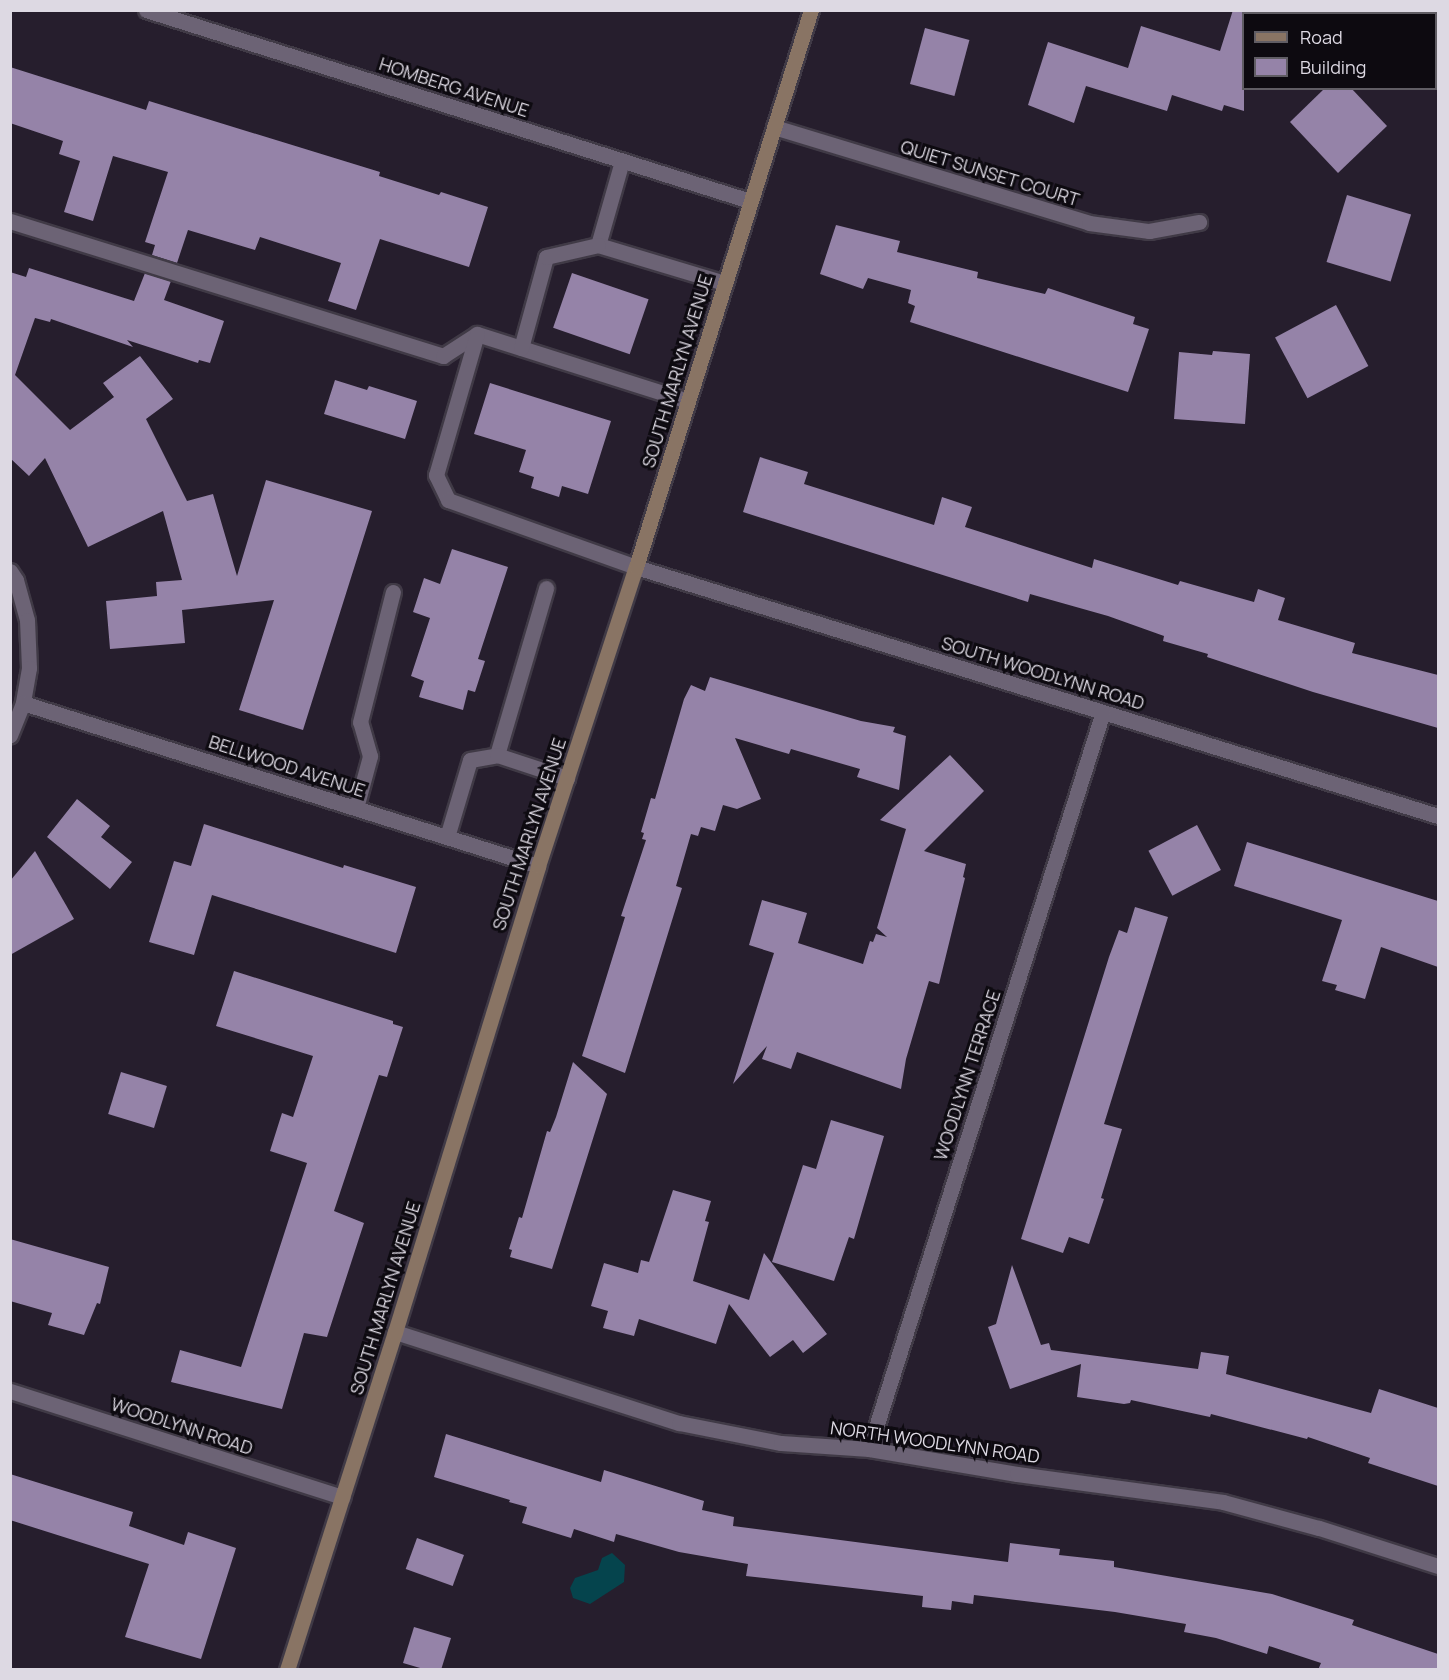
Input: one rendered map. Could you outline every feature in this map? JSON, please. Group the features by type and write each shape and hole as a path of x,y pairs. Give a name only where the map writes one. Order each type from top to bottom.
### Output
{"street":[{"name":"HOMBERG AVENUE","path":"146,10 750,201"},
{"name":"SOUTH MARLYN AVENUE","path":"286,1670 395,1332 538,866 636,567 811,10"},
{"name":"QUIET SUNSET COURT","path":"774,127 1089,223 1149,231 1198,222"},
{"path":"598,244 622,161"},
{"path":"10,221 443,356 477,334 688,401"},
{"path":"521,348 546,257 598,244 725,284"},
{"name":"SOUTH WOODLYNN ROAD","path":"477,334 436,475 448,500 636,567 1438,816"},
{"path":"10,571 16,580 27,620 29,668 23,702 10,735"},
{"path":"496,755 546,588"},
{"path":"356,808 370,756 360,722 393,592"},
{"name":"BELLWOOD AVENUE","path":"23,702 538,866"},
{"name":"WOODLYNN TERRACE","path":"869,1449 1102,712"},
{"path":"447,837 470,760 496,755 567,778"},
{"name":"NORTH WOODLYNN ROAD","path":"395,1332 679,1423 781,1443 869,1449 1017,1474 1223,1502 1438,1566"},
{"name":"WOODLYNN ROAD","path":"10,1391 342,1497"}],"water":[{"path":"612,1553 625,1565 624,1582 590,1604 573,1598 570,1588 575,1578 598,1570 602,1558"}],"building":[{"path":"1233,10 1244,10 1242,12 1242,90 1244,90 1244,111 1224,105 1222,111 1172,95 1167,111 1086,86 1074,123 1028,105 1048,42 1128,68 1141,26 1220,51"},
{"path":"925,28 969,40 954,96 910,84"},
{"path":"10,67 146,110 149,101 380,172 379,176 439,195 441,192 488,207 469,267 380,239 356,310 328,301 341,263 260,237 255,250 188,230 177,263 152,255 155,245 145,242 168,172 113,156 93,221 64,212 80,161 59,154 63,141 10,123"},
{"path":"1323,90 1353,90 1387,126 1338,173 1290,122"},
{"path":"1347,195 1411,215 1391,282 1327,262"},
{"path":"836,225 900,241 897,252 978,272 977,278 1045,294 1048,288 1135,317 1133,324 1149,329 1128,392 910,322 915,306 908,303 911,290 868,278 863,289 820,274"},
{"path":"29,268 134,301 145,273 171,281 164,300 224,321 210,363 199,360 198,363 127,340 133,347 51,319 50,322 35,318 15,375 70,430 114,397 103,383 140,356 173,399 146,419 187,501 213,494 237,576 266,480 372,511 303,730 239,710 274,600 182,610 185,643 110,649 106,601 157,596 156,582 182,580 163,511 88,547 45,458 29,476 10,458 10,272 26,277"},
{"path":"572,273 649,299 630,354 553,328"},
{"path":"1336,305 1368,366 1307,398 1275,337"},
{"path":"1213,351 1250,354 1245,424 1174,419 1179,352 1212,355"},
{"path":"335,380 367,390 369,386 417,401 405,439 324,414"},
{"path":"490,383 611,421 588,494 562,486 559,497 531,488 534,477 519,472 526,450 474,434"},
{"path":"760,457 808,472 804,484 934,525 942,497 972,507 965,527 1092,568 1094,559 1178,585 1180,581 1254,602 1258,589 1285,598 1278,620 1355,643 1352,653 1438,675 1438,728 1313,692 1207,657 1208,654 1163,641 1164,636 1108,616 1030,594 1028,602 743,512"},
{"path":"452,549 508,567 478,659 485,661 475,692 468,690 463,710 419,697 424,681 411,676 430,618 413,612 424,578 440,584"},
{"path":"710,677 861,721 895,727 893,732 906,736 899,790 857,777 860,769 791,749 789,754 735,738 761,799 737,809 723,805 715,831 701,827 698,836 691,834 676,886 682,888 625,1073 582,1056 625,917 621,916 646,840 642,839 644,833 641,832 651,798 655,799 684,699 691,685 705,691"},
{"path":"950,755 984,791 924,851 966,864 963,877 965,878 939,984 929,981 906,1059 901,1089 797,1052 791,1069 762,1059 767,1046 733,1084 774,953 749,945 762,900 807,913 798,943 863,964 870,941 873,942 876,934 887,937 877,928 906,829 880,820"},
{"path":"77,799 110,826 101,837 132,862 110,889 47,837"},
{"path":"204,824 343,868 344,865 416,887 396,953 212,895 194,955 149,942 174,861 191,866"},
{"path":"1197,825 1221,870 1172,896 1148,851"},
{"path":"1247,842 1438,901 1438,967 1381,947 1365,999 1335,990 1337,985 1322,981 1342,920 1234,886"},
{"path":"35,851 74,919 10,955 10,881"},
{"path":"1135,907 1168,917 1104,1124 1122,1129 1101,1198 1104,1199 1089,1244 1069,1237 1063,1253 1021,1239 1109,957 1119,930 1127,933"},
{"path":"234,971 393,1021 393,1024 403,1027 387,1077 379,1075 334,1211 364,1223 327,1337 304,1333 282,1409 171,1382 180,1350 241,1367 307,1163 270,1151 282,1113 293,1117 313,1056 216,1026"},
{"path":"573,1062 607,1094 552,1269 510,1257 512,1250 509,1249 519,1217 522,1218 547,1131 550,1132 556,1117"},
{"path":"121,1072 167,1086 154,1128 108,1114"},
{"path":"831,1120 884,1136 854,1239 849,1237 834,1281 772,1262 803,1165 816,1169"},
{"path":"673,1190 711,1201 705,1221 709,1222 693,1281 749,1300 764,1253 827,1334 803,1353 793,1340 770,1357 729,1304 716,1344 639,1319 634,1336 603,1328 608,1311 591,1306 604,1263 638,1273 641,1260 649,1262"},
{"path":"10,1239 109,1267 100,1304 97,1303 84,1335 48,1325 52,1313 10,1301"},
{"path":"1012,1265 1041,1345 1049,1343 1051,1350 1198,1369 1201,1352 1229,1356 1226,1374 1371,1413 1379,1389 1438,1408 1438,1486 1368,1463 1370,1458 1308,1437 1307,1439 1211,1414 1210,1417 1131,1400 1130,1403 1124,1404 1077,1397 1081,1364 1010,1389 988,1327 996,1324"},
{"path":"446,1434 601,1482 604,1470 704,1501 702,1510 734,1517 733,1526 1008,1562 1010,1543 1060,1549 1059,1555 1114,1561 1114,1567 1272,1594 1354,1620 1352,1625 1438,1654 1438,1670 1318,1670 1321,1663 1269,1646 1267,1654 1216,1638 1184,1632 1186,1624 1115,1612 974,1595 973,1604 952,1601 951,1610 922,1607 923,1596 746,1576 748,1564 679,1552 616,1534 614,1542 574,1529 571,1538 522,1523 527,1507 434,1477"},
{"path":"10,1474 133,1512 129,1526 184,1545 188,1532 236,1548 201,1659 125,1637 149,1564 10,1520"},
{"path":"417,1538 464,1555 453,1586 406,1569"},
{"path":"414,1627 451,1638 441,1670 427,1670 403,1663"}]}
